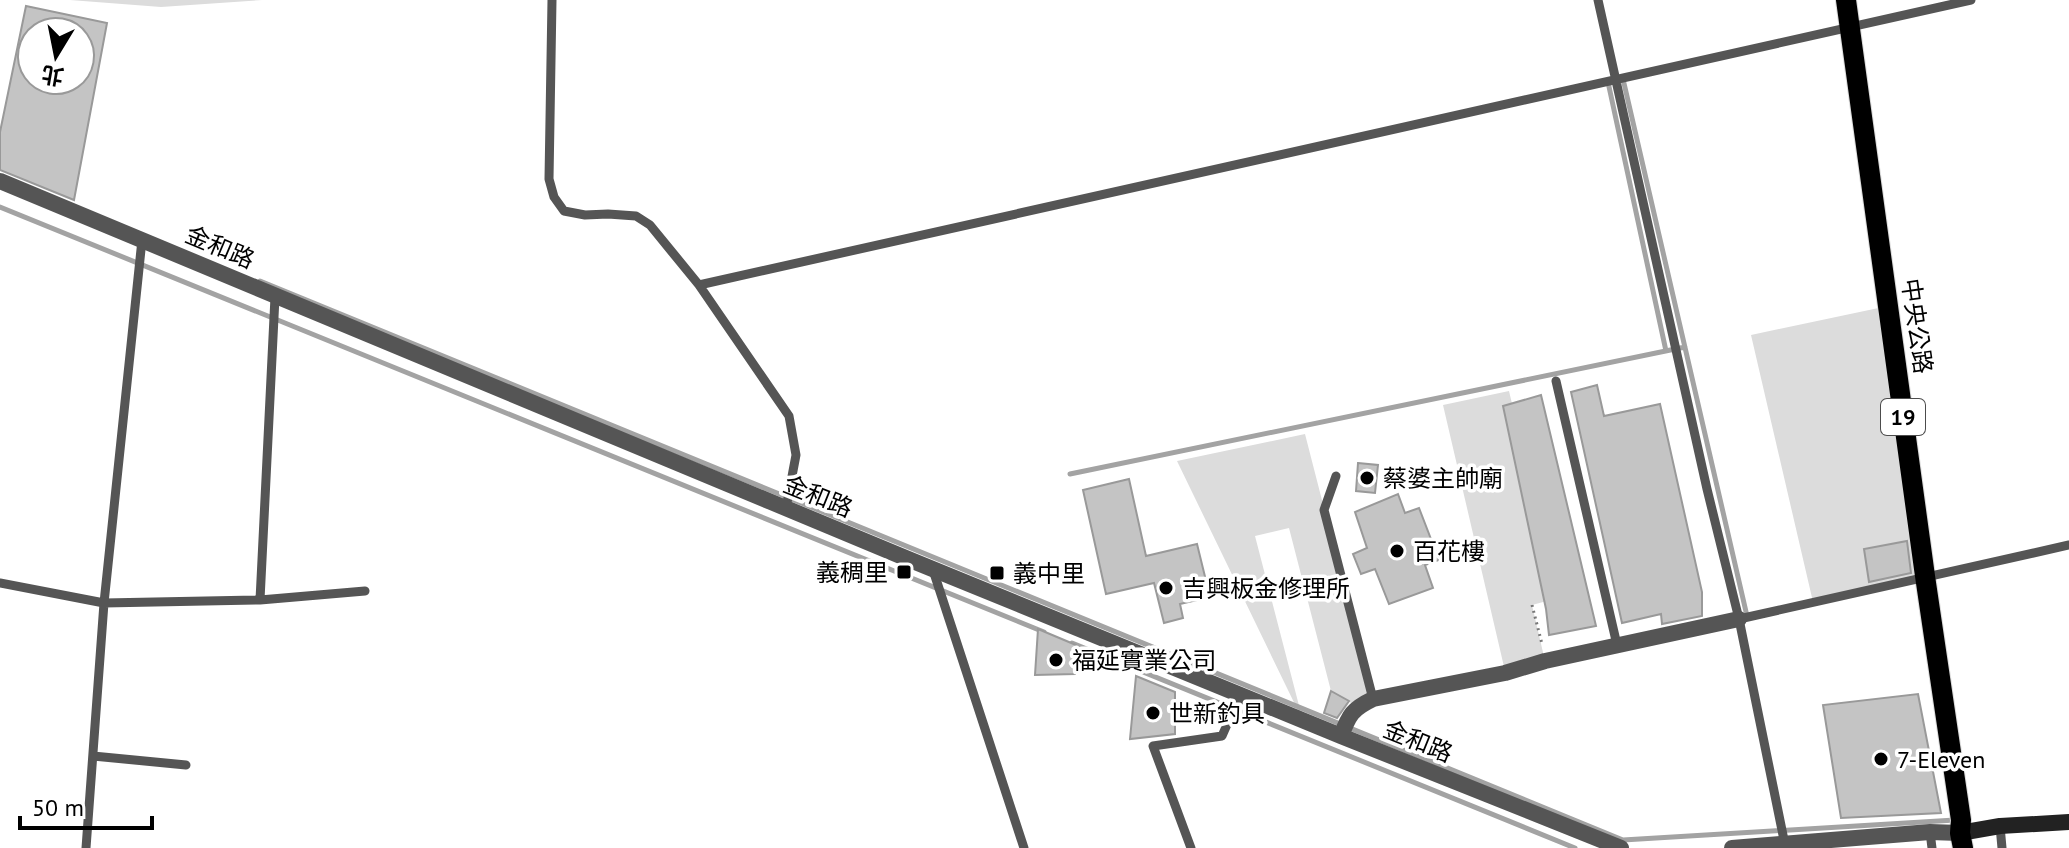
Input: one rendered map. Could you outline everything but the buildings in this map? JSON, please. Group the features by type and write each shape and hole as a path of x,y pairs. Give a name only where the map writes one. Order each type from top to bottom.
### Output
{"main road":[{"name":"中央公路","path":"1846,0 1962,840"}],"street":[{"name":"金和路","path":"0,181 933,569 1621,848"},
{"path":"1341,736 1348,718 1358,707 1373,699 1505,673 1545,661 1739,619"},
{"path":"1732,848 1962,840 2000,826 2069,822"}],"lane":[{"path":"552,0 549,179 554,197 564,211 585,215 636,216 650,225 699,285 789,416 796,455 786,508"},
{"path":"1598,0 1739,619 1785,845"},
{"path":"699,285 1971,0"},
{"path":"86,848 104,603 142,240"},
{"path":"260,600 275,297"},
{"path":"1556,381 1621,644"},
{"path":"1336,476 1324,510 1373,699"},
{"path":"1739,619 2069,545"},
{"path":"933,569 1024,848"},
{"path":"0,583 104,603 260,600 365,591"},
{"path":"1191,848 1153,746 1222,736 1240,695"},
{"path":"93,756 186,765"},
{"path":"2000,826 2002,848"}],"path":[{"path":"1532,605 1545,661"}],"shaded area":[{"path":"70,0 262,0 161,7"},
{"path":"1888,306 1925,576 1813,602 1751,335"},
{"path":"1509,391 1558,598 1532,605 1545,661 1505,671 1443,405"},
{"path":"1305,434 1373,699 1358,707 1331,691 1289,528 1255,536 1303,721 1177,461"}],"waterway":[{"path":"1623,79 1747,616"},
{"path":"1608,82 1666,351"},
{"path":"0,207 1044,632"},
{"path":"260,281 1623,840 1955,820"},
{"path":"1070,474 1685,347"},
{"path":"1072,643 1575,848"}],"place":[{"name":"蔡婆主帥廟","path":"1367,478"},
{"name":"百花樓","path":"1397,551"},
{"name":"義稠里","path":"904,572"},
{"name":"義中里","path":"997,573"},
{"name":"吉興板金修理所","path":"1166,588"},
{"name":"福延實業公司","path":"1056,660"},
{"name":"世新釣具","path":"1153,713"},
{"name":"7-Eleven","path":"1881,759"}]}
